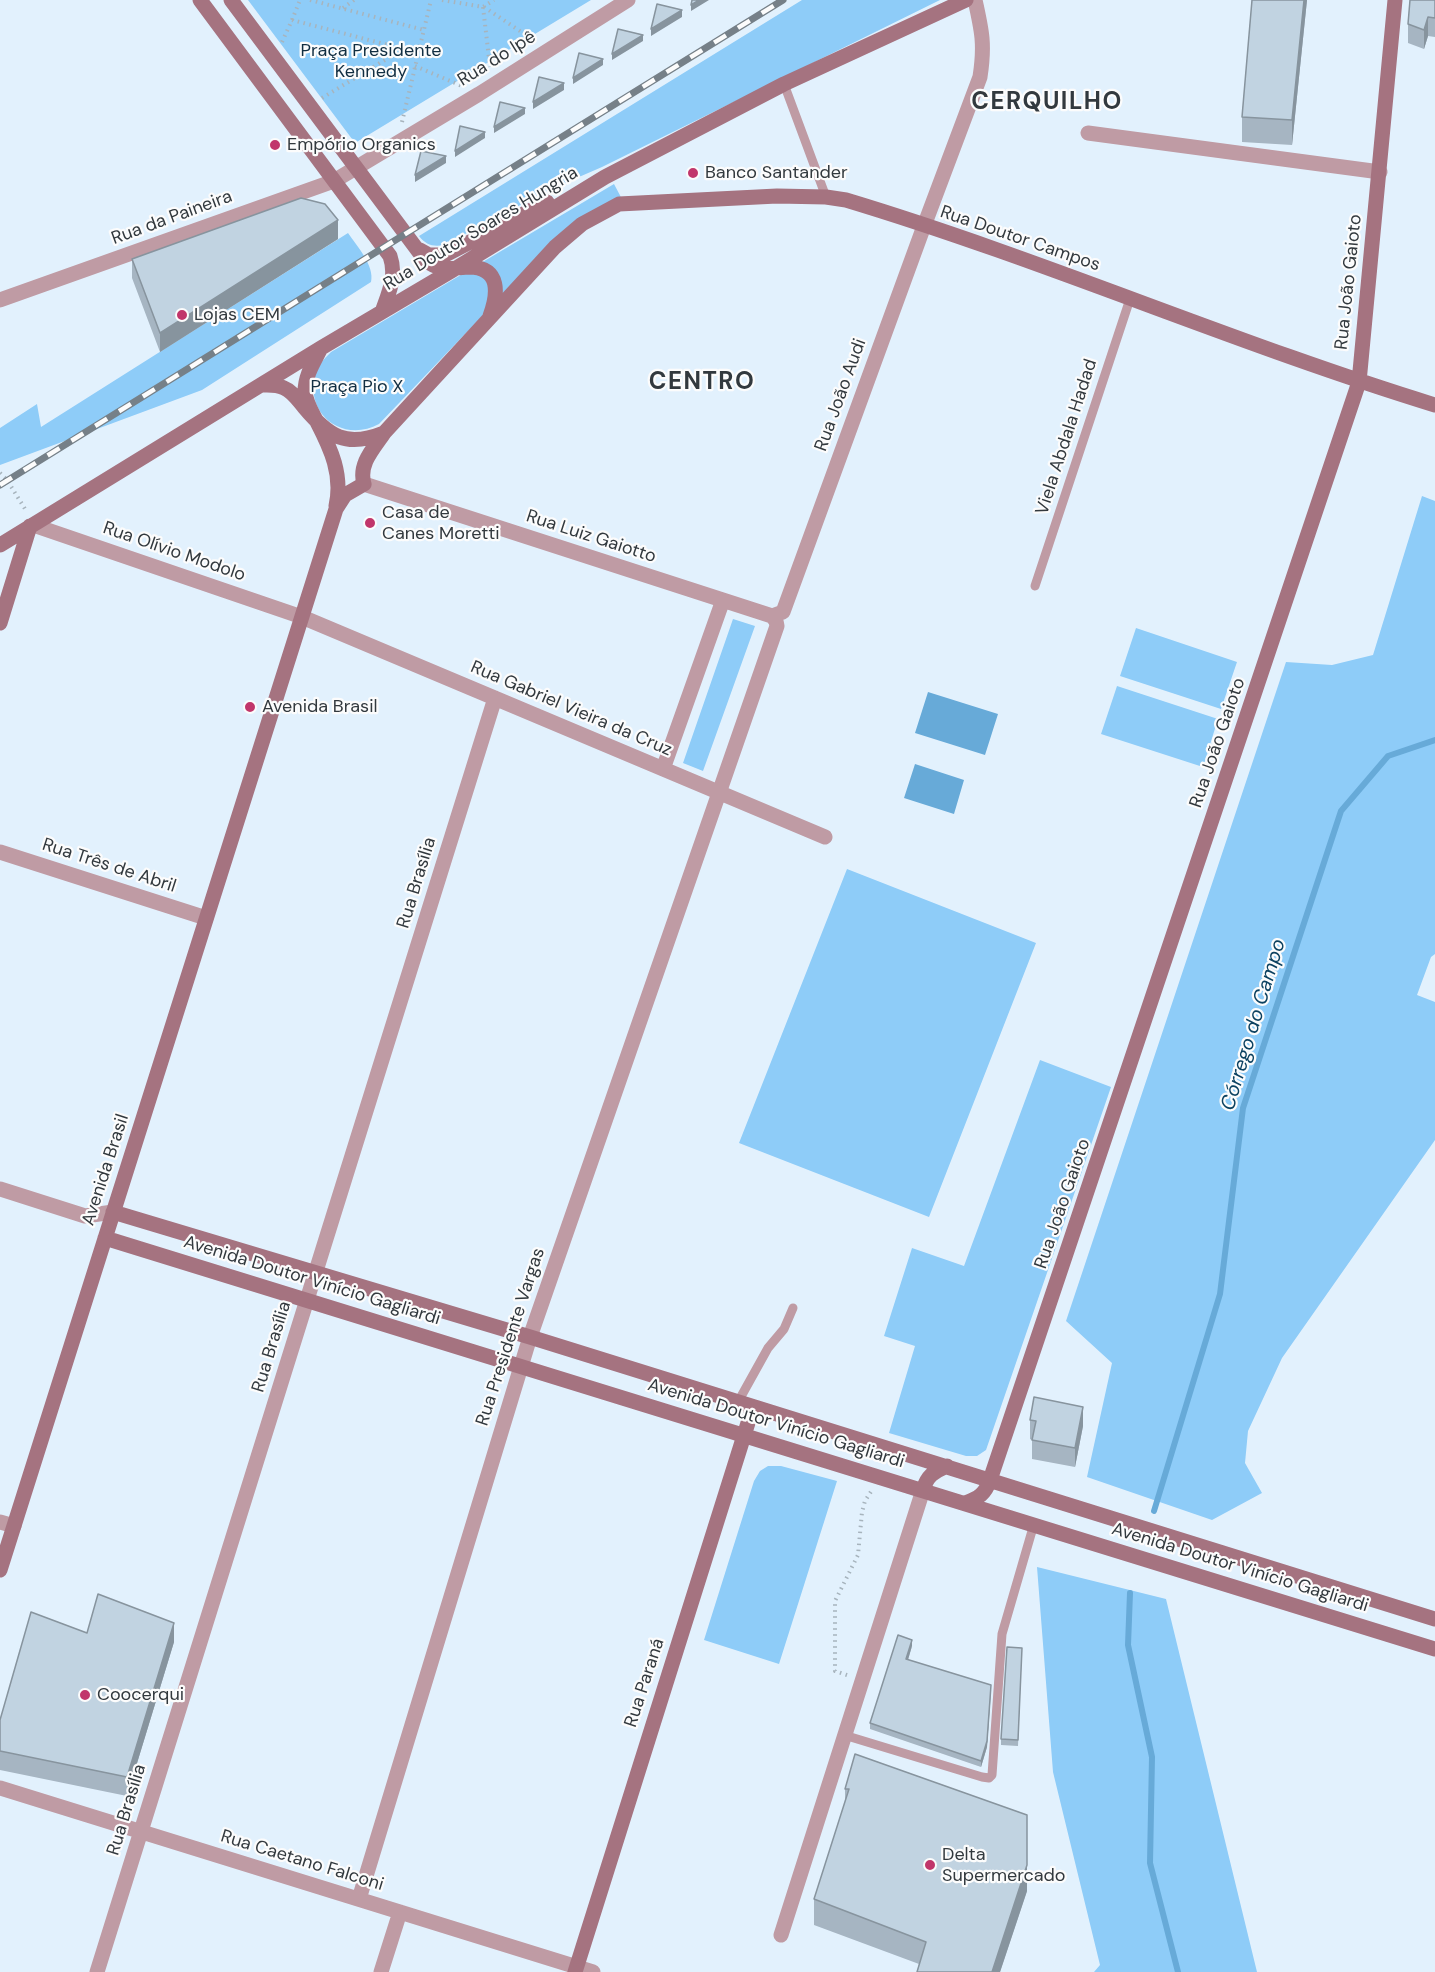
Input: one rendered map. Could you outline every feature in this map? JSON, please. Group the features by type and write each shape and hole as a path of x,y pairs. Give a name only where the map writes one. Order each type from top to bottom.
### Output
{"street":[{"path":"200,0 390,256 394,268 392,285 382,312"},
{"path":"231,0 425,260 435,267 444,269 472,267 483,270 491,275 496,284 490,319 384,433 366,459 361,474 364,484"},
{"name":"Rua do Ipê","path":"356,168 628,0"},
{"name":"Rua Doutor Soares Hungria","path":"0,545 605,177 784,84 966,0"},
{"name":"Rua João Audi","path":"772,616 783,612 980,77 984,52 982,29 975,0"},
{"name":"Rua João Gaioto","path":"990,1480 1359,382 1395,0"},
{"path":"1088,133 1380,172"},
{"name":"Rua da Paineira","path":"0,300 334,181 356,168"},
{"path":"414,247 429,255 445,255 564,194 605,177"},
{"name":"Rua Doutor Campos","path":"490,319 555,247 582,224 619,204 777,196 826,197 846,200 924,226 1359,382 1435,405"},
{"path":"321,348 308,372 305,392 308,406 332,456 338,476 340,489 336,509"},
{"path":"261,385 285,388 293,394 318,424 335,436 351,440 366,440 384,433"},
{"name":"Rua Luiz Gaiotto","path":"364,484 772,616"},
{"name":"Avenida Brasil","path":"0,1570 7,1524 105,1238 336,509 345,495 364,484"},
{"path":"2,616 32,525"},
{"name":"Rua Olívio Modolo","path":"32,525 302,616"},
{"path":"0,590 2,616"},
{"path":"663,769 723,600"},
{"name":"Rua Gabriel Vieira da Cruz","path":"302,616 825,837"},
{"path":"719,793 777,626 772,616"},
{"name":"Rua Brasília","path":"97,1972 495,698"},
{"name":"Rua Presidente Vargas","path":"359,1899 530,1337 719,793"},
{"name":"Rua Três de Abril","path":"0,852 206,918"},
{"path":"0,1189 85,1216 113,1212"},
{"name":"Avenida Doutor Vinício Gagliardi","path":"113,1212 530,1337 1435,1619"},
{"path":"85,1216 105,1238"},
{"name":"Avenida Doutor Vinício Gagliardi","path":"105,1238 1435,1648"},
{"name":"Rua Paraná","path":"575,1970 744,1435 746,1404"},
{"path":"781,1935 926,1479 934,1471 947,1467"},
{"path":"965,1503 978,1498 986,1491 990,1480"},
{"path":"1360,1625 1369,1598"},
{"name":"Rua Caetano Falconi","path":"0,1788 359,1899 575,1970 593,1972"},
{"path":"381,1972 400,1912"}],"lane":[{"path":"784,84 826,197"},
{"name":"Viela Abdala Hadad","path":"1035,586 1130,299"},
{"path":"746,1404 768,1348 784,1329 793,1308"},
{"path":"844,1735 982,1777 989,1778 993,1775 1002,1634 1034,1524"}],"path":[{"path":"274,58 300,0"},
{"path":"310,0 424,30"},
{"path":"342,9 354,0"},
{"path":"398,142 431,0"},
{"path":"442,0 483,7 549,50"},
{"path":"483,7 494,0"},
{"path":"415,66 485,90 483,7"},
{"path":"292,20 419,53"},
{"path":"309,105 404,49"},
{"path":"0,473 8,480 22,502 32,525"},
{"path":"862,1680 835,1671 834,1611 838,1591 858,1555 862,1512 877,1476"}],"green space":[{"name":"Praça Presidente Kennedy","path":"248,0 591,0 355,143"},
{"path":"802,0 940,0 602,167 549,190 444,245 430,245 419,236"},
{"name":"Praça Pio X","path":"614,184 623,201 551,244 379,424 366,429 341,428 322,414 313,390 315,375 323,360 331,352"},
{"path":"348,233 368,263 372,276 371,282 202,390 0,465 0,428 37,404 41,427"},
{"path":"1422,496 1435,501 1435,954 1431,957 1417,995 1435,1002 1435,1140 1282,1358 1248,1431 1245,1463 1262,1493 1212,1520 1087,1477 1112,1363 1066,1321 1286,662 1332,665 1373,655"},
{"path":"733,619 755,626 703,771 683,763"},
{"path":"1136,628 1237,662 1221,709 1120,676"},
{"path":"1117,686 1218,719 1203,767 1101,734"},
{"path":"847,869 1036,943 929,1217 739,1143"},
{"path":"1040,1060 1111,1087 986,1450 977,1456 966,1456 889,1433 915,1346 884,1336 912,1248 964,1266"},
{"path":"768,1466 781,1466 837,1481 779,1664 704,1640 754,1481 760,1471"},
{"path":"1037,1567 1166,1599 1257,1972 1094,1972 1100,1965 1053,1772"}],"shaded area":[{"path":"928,692 998,714 985,755 915,733"},
{"path":"915,764 964,780 954,814 904,798"}],"building":[{"path":"1252,0 1304,0 1292,120 1242,117"},
{"path":"1410,0 1435,0 1435,18 1428,17 1424,30 1408,24"},
{"path":"657,4 682,10 651,29"},
{"path":"618,29 643,35 612,54"},
{"path":"579,53 603,59 573,78"},
{"path":"539,77 564,83 533,102"},
{"path":"500,102 525,108 494,127"},
{"path":"460,126 485,132 455,151"},
{"path":"421,151 446,156 415,175"},
{"name":"Lojas CEM","path":"301,198 325,204 338,220 160,333 132,259"},
{"path":"1034,1397 1083,1407 1075,1448 1032,1440 1036,1421 1030,1420"},
{"name":"Coocerqui","path":"98,1594 174,1623 127,1777 0,1751 0,1720 31,1612 87,1633"},
{"path":"898,1635 912,1640 906,1659 991,1685 987,1741 981,1761 870,1723"},
{"path":"1007,1647 1022,1648 1018,1740 1001,1739"},
{"name":"Delta Supermercado","path":"855,1754 1027,1815 1027,1865 992,1972 917,1972 926,1942 814,1899 849,1789 845,1789"}],"waterway":[{"name":"Córrego do Campo","path":"1154,1511 1220,1294 1243,1108 1341,811 1388,756 1435,740"},
{"name":"Córrego do Campo","path":"1130,1593 1128,1645 1152,1757 1150,1863 1178,1972"}],"railway":[{"path":"0,485 783,0"}],"place":[{"name":"Empório Organics","path":"275,145"},
{"name":"Banco Santander","path":"693,173"},
{"name":"Lojas CEM","path":"182,315"},
{"name":"Casa de Canes Moretti","path":"370,523"},
{"name":"Avenida Brasil","path":"250,707"},
{"name":"Coocerqui","path":"85,1695"},
{"name":"Delta Supermercado","path":"930,1865"}],"district":[{"name":"CERQUILHO","path":"1047,103"},
{"name":"CENTRO","path":"702,383"}]}
